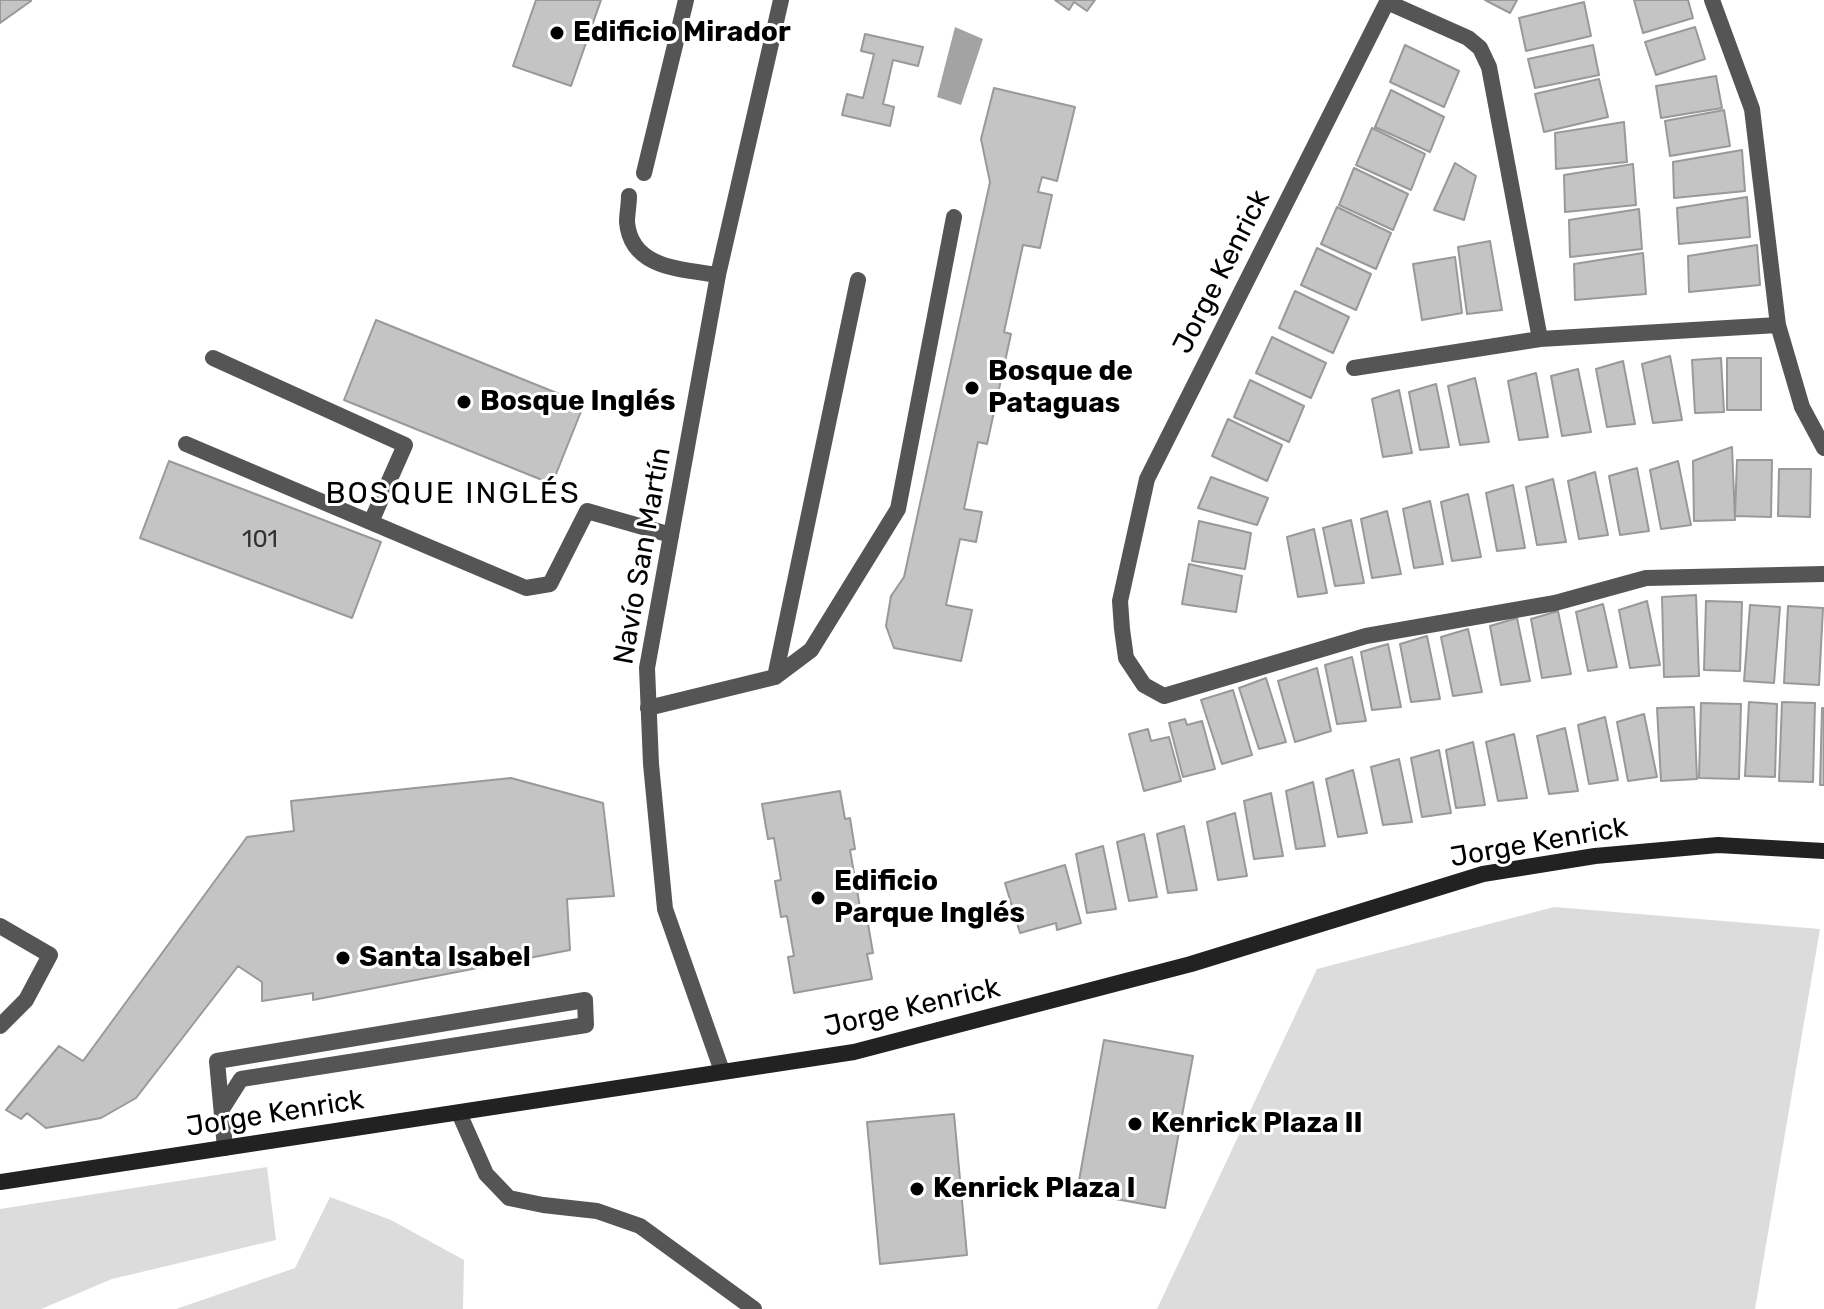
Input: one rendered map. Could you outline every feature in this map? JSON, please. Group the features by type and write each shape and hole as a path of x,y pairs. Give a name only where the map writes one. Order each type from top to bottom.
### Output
{"main road":[{"name":"Jorge Kenrick","path":"0,1182 854,1052 1191,964 1483,874 1595,856 1718,845 1824,851"}],"street":[{"path":"644,173 686,0"},
{"name":"Navío San Martín","path":"722,1071 665,909 651,764 647,668 718,275 781,0"},
{"path":"1712,0 1752,109 1778,325 1802,407 1824,448"},
{"name":"Jorge Kenrick","path":"1540,339 1485,57 1468,38 1388,1 1147,479 1120,601 1126,658 1144,685 1164,696 1366,636 1555,603 1646,578 1824,574"},
{"path":"629,196 627,221 637,250 661,265 718,275"},
{"path":"648,708 775,677 811,650 898,509 954,217"},
{"path":"775,677 858,280"},
{"path":"1354,368 1540,339 1778,325"},
{"path":"213,358 405,445 371,522"},
{"path":"186,444 526,588 550,584 587,511 671,535"},
{"path":"0,926 50,955 26,1000 0,1026"},
{"path":"222,1109 241,1079 586,1025 585,1000 217,1061 225,1148"},
{"path":"459,1113 486,1174 509,1198 597,1211 640,1226 754,1309"}],"shaded area":[{"path":"955,27 983,39 961,105 937,97"},
{"path":"1554,907 1820,929 1755,1309 1157,1309 1317,969"},
{"path":"267,1167 276,1240 112,1279 41,1309 0,1309 0,1209"},
{"path":"330,1197 391,1220 464,1260 463,1309 176,1309 295,1268"}],"building":[{"path":"0,0 31,0 31,1 0,23"},
{"name":"Edificio Mirador","path":"536,0 601,0 571,86 513,66"},
{"path":"1055,0 1095,0 1087,11 1074,2 1069,10"},
{"path":"1485,0 1517,0 1510,13"},
{"path":"1634,0 1688,0 1693,18 1643,33"},
{"path":"1584,2 1591,36 1526,51 1519,18"},
{"path":"1695,27 1705,59 1656,75 1645,42"},
{"path":"865,34 923,47 918,66 893,60 883,104 894,107 890,126 842,115 847,94 863,98 874,54 861,51"},
{"path":"1405,45 1459,71 1444,107 1390,82"},
{"path":"1593,45 1599,75 1535,88 1528,59"},
{"path":"1716,76 1722,108 1661,118 1656,86"},
{"path":"1599,79 1608,117 1544,132 1535,94"},
{"name":"Bosque de Pataguas","path":"994,88 1075,107 1057,181 1042,177 1038,192 1052,195 1040,248 1023,245 1004,332 1011,334 987,444 978,442 964,509 982,512 976,542 960,539 946,605 972,610 961,661 894,648 886,626 891,596 904,577 990,182 981,139"},
{"path":"1391,90 1444,117 1430,152 1375,127"},
{"path":"1724,110 1730,146 1670,156 1665,121"},
{"path":"1624,122 1627,162 1556,169 1555,133"},
{"path":"1372,128 1425,154 1411,190 1356,165"},
{"path":"1742,150 1745,191 1674,198 1673,162"},
{"path":"1455,163 1476,176 1464,220 1434,210"},
{"path":"1633,164 1636,205 1565,212 1564,175"},
{"path":"1354,168 1408,194 1393,230 1339,205"},
{"path":"1747,197 1750,237 1679,244 1677,208"},
{"path":"1337,207 1391,233 1376,269 1321,244"},
{"path":"1639,209 1642,249 1570,257 1569,220"},
{"path":"1490,241 1502,310 1467,314 1458,247"},
{"path":"1757,245 1760,285 1689,292 1688,256"},
{"path":"1317,248 1371,274 1356,310 1301,285"},
{"path":"1643,253 1646,294 1575,300 1574,264"},
{"path":"1455,257 1462,313 1422,320 1413,264"},
{"path":"1295,291 1349,317 1333,353 1279,328"},
{"name":"Bosque Inglés","path":"376,320 584,404 552,484 344,400"},
{"path":"1272,337 1326,363 1311,398 1256,373"},
{"path":"1670,356 1682,420 1653,423 1642,364"},
{"path":"1721,358 1724,412 1695,413 1692,360"},
{"path":"1727,358 1761,358 1761,410 1727,410"},
{"path":"1623,361 1635,424 1607,427 1596,369"},
{"path":"1578,369 1591,432 1562,436 1551,376"},
{"path":"1536,373 1548,437 1519,440 1508,381"},
{"path":"1475,378 1489,442 1460,445 1448,386"},
{"path":"1250,380 1304,406 1289,442 1234,417"},
{"path":"1436,384 1449,447 1420,450 1409,392"},
{"path":"1399,390 1412,453 1383,457 1372,399"},
{"path":"1228,419 1282,445 1267,481 1212,456"},
{"path":"1732,447 1735,520 1694,521 1693,461"},
{"path":"1737,460 1772,460 1771,517 1735,516"},
{"name":"Bosque Inglés","path":"169,461 381,542 352,618 140,538"},
{"path":"1678,461 1691,525 1661,529 1650,470"},
{"path":"1637,468 1649,531 1620,535 1609,476"},
{"path":"1779,469 1811,469 1810,517 1778,516"},
{"path":"1595,472 1608,535 1579,539 1568,481"},
{"path":"1211,477 1268,498 1257,525 1198,508"},
{"path":"1553,479 1566,542 1537,545 1526,487"},
{"path":"1513,485 1525,548 1497,551 1486,493"},
{"path":"1468,494 1481,557 1452,561 1441,502"},
{"path":"1430,501 1443,564 1414,568 1403,509"},
{"path":"1387,511 1401,574 1372,578 1361,519"},
{"path":"1351,520 1364,583 1335,586 1323,528"},
{"path":"1199,521 1251,533 1245,569 1192,561"},
{"path":"1314,529 1327,593 1298,597 1287,537"},
{"path":"1189,564 1242,576 1236,612 1182,604"},
{"path":"1696,595 1699,676 1664,677 1662,597"},
{"path":"1647,601 1660,665 1630,668 1619,610"},
{"path":"1706,601 1742,602 1740,671 1704,670"},
{"path":"1603,604 1617,667 1588,671 1576,612"},
{"path":"1750,605 1780,607 1774,683 1744,681"},
{"path":"1788,606 1823,608 1819,685 1784,683"},
{"path":"1558,611 1571,674 1542,678 1531,619"},
{"path":"1517,618 1530,681 1501,685 1490,626"},
{"path":"1468,629 1482,692 1453,696 1441,637"},
{"path":"1427,636 1440,699 1411,702 1400,644"},
{"path":"1388,644 1401,707 1372,710 1361,652"},
{"path":"1352,657 1366,721 1337,724 1325,665"},
{"path":"1317,668 1331,731 1295,742 1278,681"},
{"path":"1266,678 1286,742 1259,749 1239,688"},
{"path":"1233,690 1252,755 1222,764 1201,700"},
{"path":"1749,702 1777,704 1775,777 1745,776"},
{"path":"1782,702 1815,703 1813,782 1779,781"},
{"path":"1701,703 1741,704 1739,779 1699,778"},
{"path":"1694,707 1697,779 1661,781 1657,708"},
{"path":"1822,708 1824,785 1820,785"},
{"path":"1644,714 1657,777 1628,781 1617,722"},
{"path":"1605,717 1618,780 1589,784 1578,725"},
{"path":"1185,719 1187,725 1202,721 1215,769 1183,777 1169,723"},
{"path":"1565,728 1578,791 1549,794 1537,736"},
{"path":"1148,729 1151,741 1169,737 1181,781 1144,791 1129,734"},
{"path":"1514,734 1527,798 1498,801 1486,742"},
{"path":"1473,742 1485,805 1456,808 1446,750"},
{"path":"1439,750 1451,813 1422,817 1411,758"},
{"path":"1399,759 1412,822 1383,825 1371,767"},
{"path":"1353,770 1367,833 1338,837 1326,779"},
{"name":"Santa Isabel","path":"511,778 603,803 614,896 567,899 570,950 313,1000 313,993 262,1001 262,982 238,966 136,1098 101,1118 46,1128 27,1113 21,1119 6,1110 59,1046 83,1061 247,837 294,831 291,801"},
{"path":"1313,782 1325,846 1296,849 1286,791"},
{"name":"Edificio Parque Inglés","path":"840,791 845,819 850,818 855,849 850,850 862,919 867,918 873,953 867,954 872,979 794,993 788,957 794,956 787,916 781,917 775,881 781,880 774,838 768,839 762,804"},
{"path":"1271,793 1283,856 1254,859 1244,801"},
{"path":"1235,813 1247,876 1218,880 1207,822"},
{"path":"1184,826 1197,890 1168,893 1157,834"},
{"path":"1144,834 1157,897 1129,901 1117,842"},
{"path":"1103,846 1116,909 1087,913 1076,854"},
{"path":"1065,865 1081,923 1057,930 1056,923 1020,933 1005,883"},
{"name":"Kenrick Plaza II","path":"1104,1040 1193,1056 1165,1208 1077,1192"},
{"name":"Kenrick Plaza I","path":"954,1114 967,1255 880,1264 867,1122"}],"place":[{"name":"Edificio Mirador","path":"557,33"},
{"name":"Bosque de Pataguas","path":"972,388"},
{"name":"Bosque Inglés","path":"464,402"},
{"name":"Edificio Parque Inglés","path":"818,898"},
{"name":"Santa Isabel","path":"343,958"},
{"name":"Kenrick Plaza II","path":"1135,1124"},
{"name":"Kenrick Plaza I","path":"917,1189"}],"district":[{"name":"BOSQUE INGLÉS","path":"453,494"}]}
